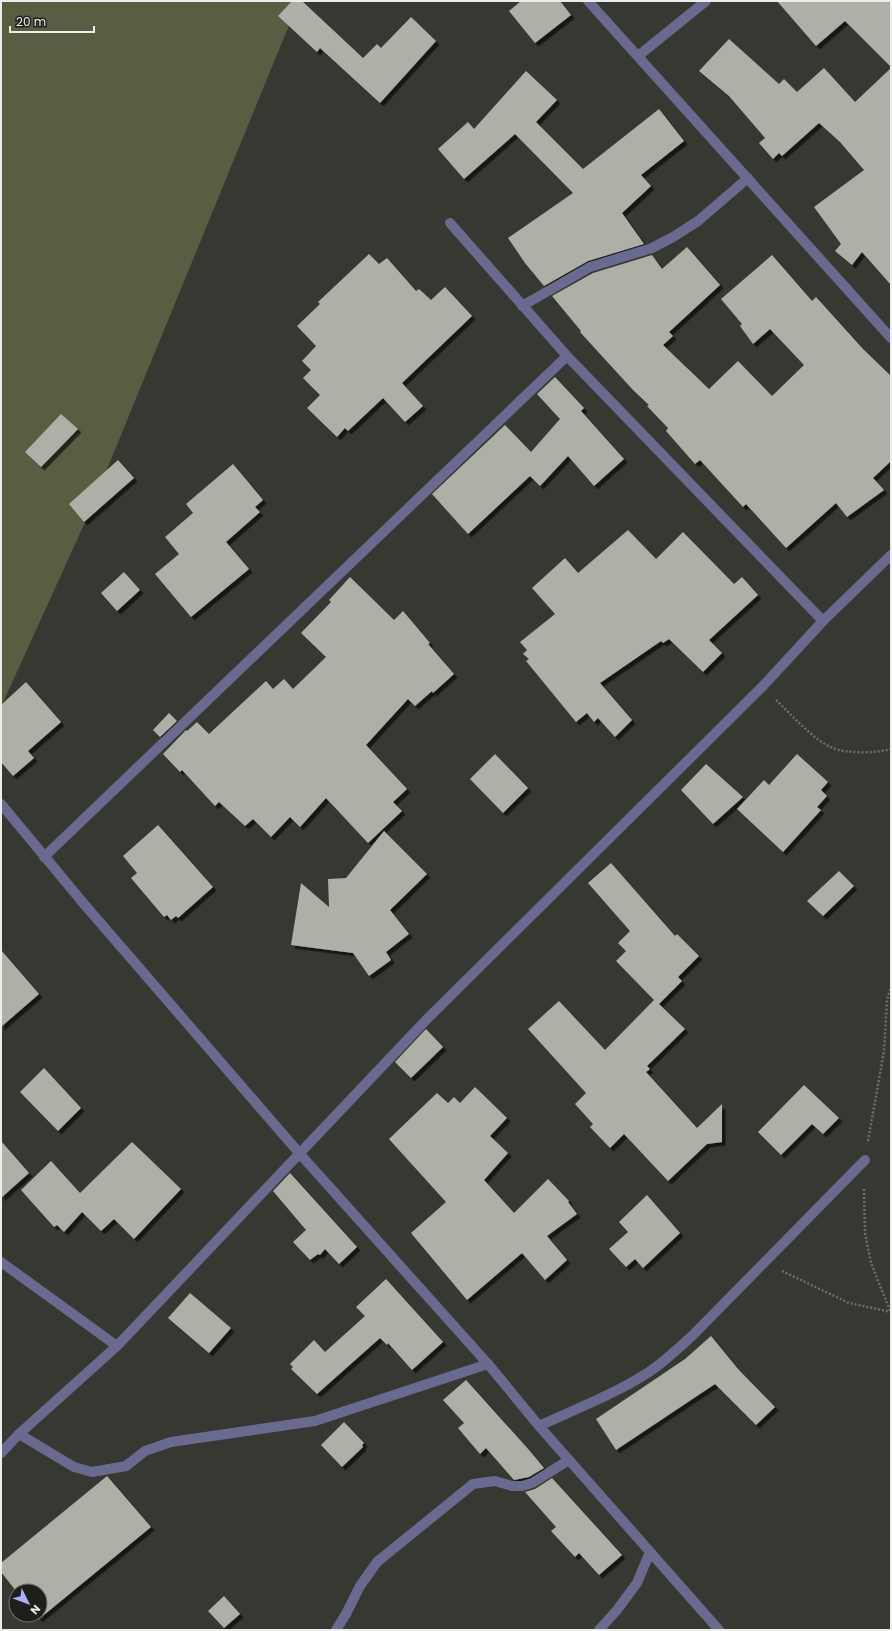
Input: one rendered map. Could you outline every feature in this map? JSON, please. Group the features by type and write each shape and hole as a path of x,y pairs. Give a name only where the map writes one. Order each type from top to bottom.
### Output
{"street":[{"path":"588,1 891,338"},
{"path":"638,56 706,1"},
{"path":"522,306 590,267 652,248 673,237 698,221 748,178"},
{"path":"450,223 567,356 822,621"},
{"path":"44,856 567,356"},
{"path":"1,1453 19,1434 117,1346 427,1019 762,687 822,621 891,555"},
{"path":"1,804 300,1154 488,1364 539,1426 719,1630"},
{"path":"539,1426 613,1391 648,1372 672,1355 864,1160"},
{"path":"1,1262 117,1346"},
{"path":"19,1434 74,1467 92,1472 126,1466 145,1450 171,1442 315,1422 488,1364"},
{"path":"336,1630 360,1586 377,1562 473,1484 495,1481 512,1486 522,1486 532,1483 569,1460"},
{"path":"599,1630 617,1610 637,1583 650,1552"}],"path":[{"path":"762,687 814,737 833,748 860,752 883,751 891,749"},
{"path":"763,1263 849,1303 891,1312"}],"green space":[{"path":"1,1 299,1 87,518 1,707"}],"building":[{"path":"292,1 302,1 363,58 377,44 381,48 411,17 436,41 380,103 320,48 317,52 278,16"},
{"path":"521,1 560,1 571,15 535,43 509,11"},
{"path":"777,1 891,1 891,67 845,21 816,46"},
{"path":"729,39 779,84 784,79 797,92 824,68 855,102 891,68 891,285 862,252 852,265 835,251 841,244 814,207 864,170 840,142 819,123 782,156 779,153 773,159 759,143 765,138 729,96 699,71"},
{"path":"526,71 557,100 536,122 583,169 659,109 684,141 641,175 651,186 622,213 644,244 588,261 544,286 525,263 508,238 573,193 515,134 464,179 438,149 468,122 474,129"},
{"path":"687,247 720,285 669,332 673,336 663,345 709,389 738,361 772,396 804,365 770,329 753,344 740,326 742,324 721,299 772,255 812,301 816,297 863,349 891,376 891,461 873,478 884,490 847,517 836,503 786,548 746,504 743,507 700,460 695,464 666,431 668,428 647,406 649,405 633,390 580,332 581,331 552,296 593,273 652,255 662,269"},
{"path":"369,254 379,264 387,258 416,291 419,289 431,300 445,287 472,316 402,383 423,406 405,422 383,398 348,431 345,428 337,437 307,408 320,395 303,378 311,370 302,361 316,346 297,326 320,304 318,302"},
{"path":"555,377 584,408 581,411 624,459 594,486 568,456 540,486 530,476 468,534 432,494 505,425 531,452 560,419 537,394"},
{"path":"61,414 78,429 41,467 25,452"},
{"path":"118,460 134,478 84,522 69,504"},
{"path":"233,464 263,500 255,507 260,512 226,542 249,569 191,617 155,574 179,554 165,537 193,513 186,504"},
{"path":"628,530 656,559 683,532 734,584 742,577 758,595 709,640 722,653 703,672 669,639 663,643 661,641 600,683 632,720 615,737 598,718 594,722 587,713 576,722 526,661 529,659 523,654 527,650 520,642 555,614 532,588 565,558 578,573"},
{"path":"124,572 140,590 117,611 101,593"},
{"path":"350,577 394,620 403,611 430,643 428,644 454,674 433,693 432,691 415,706 408,699 366,745 407,789 393,802 402,811 368,843 326,798 300,827 290,817 271,837 253,819 245,826 219,802 215,806 182,770 180,772 163,754 186,730 187,731 197,722 209,734 266,681 273,689 284,679 293,689 326,657 301,633 331,602 329,600"},
{"path":"26,682 61,722 28,751 34,758 13,776 1,762 1,705"},
{"path":"169,713 177,721 160,737 153,730"},
{"path":"495,754 528,788 503,813 470,779"},
{"path":"797,754 828,782 821,790 827,796 817,807 821,810 783,852 737,809 764,780 769,785"},
{"path":"706,764 743,797 713,824 681,790"},
{"path":"158,825 213,887 178,918 176,916 171,920 167,915 164,917 131,878 137,873 123,856"},
{"path":"384,831 427,874 390,910 409,934 386,952 391,960 369,976 353,953 291,945 301,883 329,907 328,879 346,878"},
{"path":"611,863 675,936 677,934 699,956 678,977 682,981 659,1004 685,1029 647,1066 650,1069 646,1072 697,1128 722,1104 722,1142 707,1144 668,1181 624,1134 610,1148 590,1127 593,1124 575,1104 586,1093 528,1029 559,1001 605,1050 654,1000 616,961 626,951 618,943 630,931 588,883"},
{"path":"839,871 854,886 823,916 807,901"},
{"path":"1,950 39,994 1,1027"},
{"path":"426,1029 443,1047 411,1078 395,1062"},
{"path":"44,1068 81,1108 58,1131 20,1092"},
{"path":"804,1085 839,1118 823,1134 812,1124 781,1155 758,1132"},
{"path":"475,1087 507,1118 490,1136 508,1153 484,1180 514,1213 548,1179 569,1201 568,1202 577,1214 547,1236 567,1260 545,1280 522,1253 467,1300 411,1233 446,1202 389,1139 437,1093 448,1103 454,1097 460,1103"},
{"path":"1,1141 29,1173 1,1198"},
{"path":"132,1142 181,1189 134,1239 114,1219 101,1231 82,1212 64,1232 57,1225 54,1227 21,1190 51,1161 80,1193"},
{"path":"290,1173 357,1247 339,1264 325,1249 320,1255 318,1254 310,1260 293,1242 306,1230 273,1191"},
{"path":"647,1195 680,1233 643,1268 635,1259 626,1267 609,1249 628,1232 619,1222"},
{"path":"386,1279 443,1342 412,1370 388,1343 387,1345 380,1338 317,1394 291,1369 293,1367 290,1364 314,1340 325,1352 365,1316 356,1307"},
{"path":"190,1293 231,1328 209,1353 168,1318"},
{"path":"711,1336 738,1369 775,1407 756,1425 715,1384 616,1450 596,1419 685,1359"},
{"path":"466,1380 544,1468 529,1477 514,1480 486,1448 480,1454 458,1428 464,1423 443,1400"},
{"path":"344,1422 364,1443 362,1445 363,1447 342,1467 321,1445"},
{"path":"107,1476 151,1527 48,1612 48,1583 10,1583 1,1572 1,1563"},
{"path":"552,1478 622,1555 599,1575 579,1553 575,1557 551,1531 556,1527 525,1492 535,1489"},
{"path":"224,1596 240,1614 224,1628 208,1611"}]}
